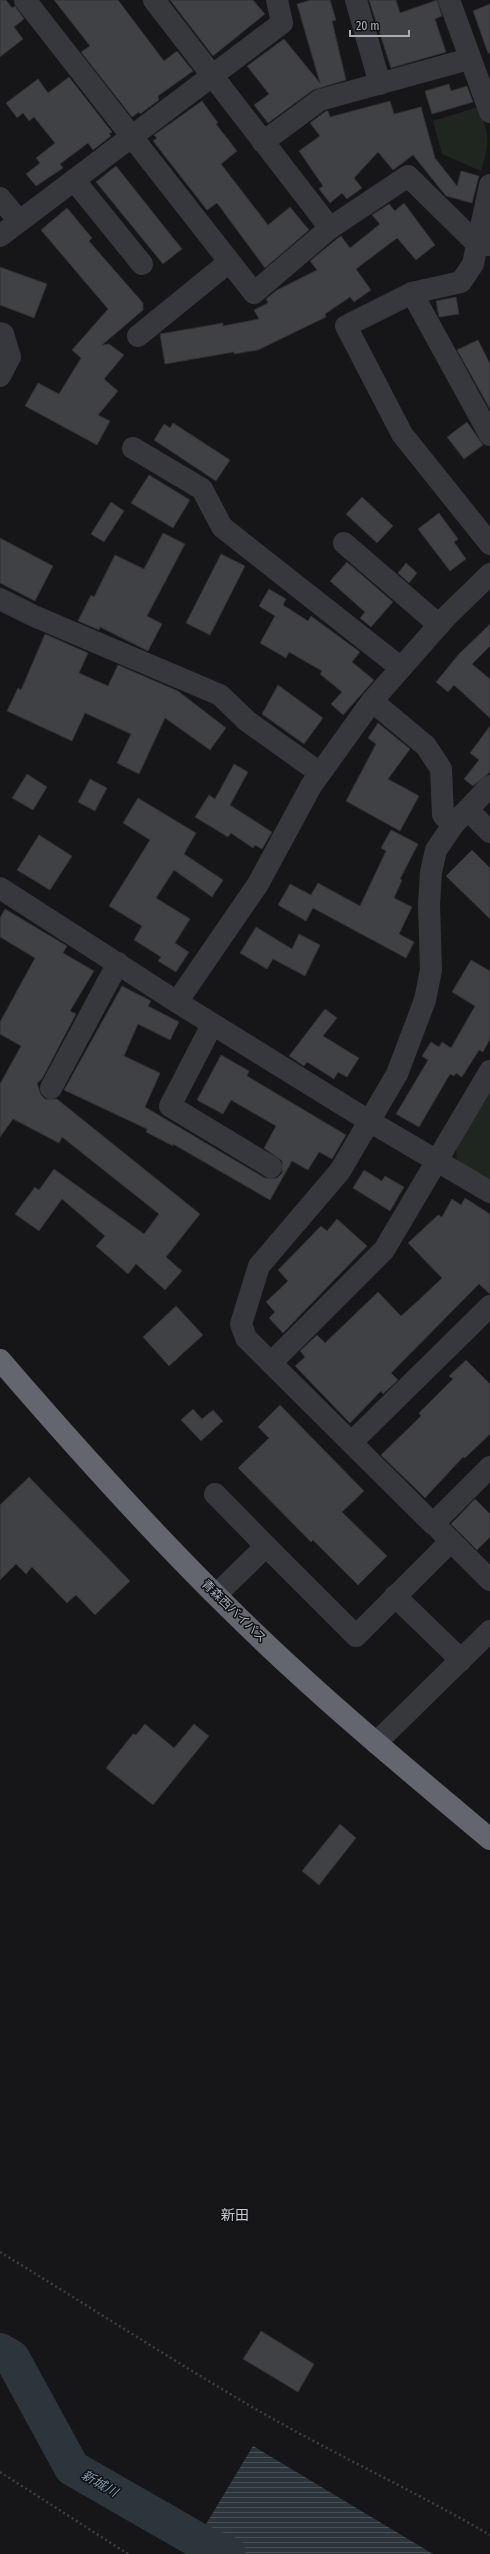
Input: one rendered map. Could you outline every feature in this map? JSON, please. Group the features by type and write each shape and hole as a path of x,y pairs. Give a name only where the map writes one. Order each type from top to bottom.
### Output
{"highway":[{"name":"青森西バイパス","path":"0,1360 82,1456 216,1595 376,1743 490,1839"}],"street":[{"path":"25,0 254,293 330,228 408,176 484,245"},
{"path":"154,0 330,228"},
{"path":"0,236 282,23 277,0"},
{"path":"356,0 380,84"},
{"path":"449,0 469,59 490,112"},
{"path":"263,142 320,100 469,59"},
{"path":"74,180 142,264"},
{"path":"490,185 484,245 461,282 412,293 346,326 402,434 490,544"},
{"path":"0,198 19,221"},
{"path":"138,336 229,262"},
{"path":"412,293 490,435"},
{"path":"0,333 4,334 10,357 0,376"},
{"path":"133,448 202,489 222,527 401,668"},
{"path":"344,543 439,625"},
{"path":"177,1002 258,884 320,774 372,701 439,625 490,574"},
{"path":"0,599 34,616 220,695 247,721 320,774"},
{"path":"372,701 426,746 441,769 443,815 461,818 490,832"},
{"path":"490,786 461,818 436,850 431,872 429,904 431,970 424,1000 397,1074 340,1171 259,1266 241,1324 246,1338 490,1580"},
{"path":"0,888 212,1025 369,1121 438,1160 490,1192"},
{"path":"51,1088 118,963"},
{"path":"212,1025 170,1106 271,1167"},
{"path":"271,1363 384,1250 490,1071"},
{"path":"352,1442 490,1306"},
{"path":"433,1524 490,1468"},
{"path":"215,1494 356,1636 451,1541"},
{"path":"216,1595 266,1546"},
{"path":"395,1596 461,1660"},
{"path":"376,1743 490,1631"}],"path":[{"path":"0,2252 248,2404 347,2459 428,2498 490,2535"},
{"path":"0,2472 128,2554"}],"shaded area":[{"path":"478,107 487,132 486,152 481,171 442,154 433,121"},
{"path":"490,1090 490,1182 457,1161 456,1149"},
{"path":"253,2446 433,2554 188,2554"}],"building":[{"path":"0,0 6,0 12,8 15,6 24,19 14,27 23,39 0,57"},
{"path":"54,0 118,0 164,61 177,51 193,71 158,96 159,100 140,114 139,112 132,117 81,52 90,46"},
{"path":"170,0 253,0 265,14 213,56"},
{"path":"311,0 330,0 336,20 332,21 346,80 313,90 268,123 254,105 269,94 247,66 284,39 320,83 297,4"},
{"path":"369,0 396,0 400,13 437,0 442,16 435,19 446,52 391,68"},
{"path":"490,4 490,53 488,53 473,11"},
{"path":"69,77 112,132 109,134 111,136 93,150 88,143 60,164 63,168 36,186 26,174 40,163 36,158 55,143 34,117 29,121 23,113 17,118 6,103 38,79 48,93"},
{"path":"449,84 451,91 467,86 473,102 432,114 425,91"},
{"path":"202,101 218,123 216,124 237,151 221,164 268,225 290,207 309,230 265,268 217,203 207,210 153,141 157,138 154,135"},
{"path":"390,101 394,114 421,107 435,158 457,186 461,171 479,176 472,203 446,196 413,155 393,170 378,152 354,178 362,188 347,199 342,193 330,203 319,189 323,186 299,151 320,136 310,123 326,111 328,111 330,117"},
{"path":"116,166 182,249 163,264 96,182"},
{"path":"404,203 435,245 416,260 397,238 356,269 371,290 354,302 350,297 325,314 326,317 258,350 234,354 234,352 165,364 160,334 223,323 223,326 259,319 254,310 268,303 266,299 277,290 317,270 310,261 338,238 341,236 350,248 380,224 372,215 389,204 395,211"},
{"path":"67,208 92,238 89,241 143,303 143,310 102,345 109,344 124,355 104,379 118,391 98,415 110,421 97,445 25,406 38,383 59,394 81,358 72,350 108,309 41,230"},
{"path":"0,267 47,284 34,318 0,305"},
{"path":"456,297 459,314 439,317 436,301"},
{"path":"478,340 490,364 490,409 457,350"},
{"path":"467,422 483,445 464,459 447,437"},
{"path":"173,423 230,460 216,481 154,440 164,424 170,428"},
{"path":"149,475 190,500 173,528 131,503"},
{"path":"362,497 393,526 377,543 346,514"},
{"path":"111,502 124,511 104,542 91,534"},
{"path":"439,513 458,539 454,542 466,559 450,571 418,529"},
{"path":"163,533 185,544 147,616 162,624 148,651 100,627 99,630 78,621 91,595 94,597 115,555 144,569"},
{"path":"0,538 53,566 35,601 0,583"},
{"path":"221,554 245,566 210,635 186,623"},
{"path":"347,562 393,602 371,627 360,618 365,612 330,581"},
{"path":"406,563 417,573 409,583 398,573"},
{"path":"269,589 286,599 283,605 308,621 311,616 360,652 352,662 374,680 343,715 331,704 342,692 320,674 322,671 289,652 286,658 260,643 275,616 259,606"},
{"path":"490,624 490,646 472,664 490,679 490,718 454,685 448,692 436,682 459,654"},
{"path":"45,634 88,653 79,673 108,686 118,665 178,691 226,728 210,750 165,718 139,774 117,763 131,734 85,713 72,741 7,711 18,688 21,690"},
{"path":"278,685 323,718 304,744 262,714"},
{"path":"378,723 410,749 388,779 419,796 400,831 346,801 376,744 368,738"},
{"path":"490,726 490,772 473,786 464,779 479,760 470,753"},
{"path":"234,764 248,772 230,805 272,832 262,849 255,845 253,848 231,833 228,837 195,817 209,795 215,799"},
{"path":"27,774 47,787 33,810 12,798"},
{"path":"90,779 107,788 95,811 78,802"},
{"path":"138,798 196,833 184,854 223,880 212,897 174,870 156,898 190,919 175,943 189,952 176,972 158,961 161,957 134,940 142,926 109,906 150,840 123,823"},
{"path":"391,830 418,844 400,879 402,880 394,898 412,907 399,934 414,942 406,958 313,908 306,921 278,905 290,884 311,895 318,883 360,906 386,851 381,848"},
{"path":"39,835 72,856 50,890 17,870"},
{"path":"472,850 490,868 490,919 446,876"},
{"path":"5,909 67,946 63,953 94,971 70,1011 76,1014 42,1079 37,1083 41,1095 45,1099 57,1099 200,1214 166,1257 182,1271 165,1290 136,1264 128,1274 96,1246 105,1236 62,1199 39,1231 15,1214 35,1187 39,1190 54,1169 144,1234 159,1214 62,1137 59,1143 13,1119 0,1137 0,1084 21,1046 0,1034 0,1022 35,958 0,937 0,918"},
{"path":"256,927 292,949 299,934 320,945 305,976 273,959 267,969 240,953"},
{"path":"471,960 490,971 490,1039 483,1052 479,1050 462,1077 456,1073 454,1076 450,1074 419,1127 396,1114 428,1060 422,1056 431,1042 439,1047 442,1042 451,1048 475,1006 452,992"},
{"path":"122,986 151,1001 148,1006 179,1022 170,1040 138,1024 124,1056 160,1073 145,1107 265,1178 277,1178 282,1173 282,1161 264,1148 276,1126 231,1100 223,1114 197,1100 221,1055 249,1071 247,1076 346,1135 332,1159 319,1152 308,1170 292,1161 270,1200 173,1144 173,1146 146,1132 147,1129 64,1090"},
{"path":"325,1009 337,1018 323,1036 359,1058 347,1077 338,1072 334,1079 307,1062 304,1066 289,1056"},
{"path":"364,1170 382,1181 385,1176 404,1187 390,1211 353,1188"},
{"path":"465,1198 490,1214 490,1294 479,1284 391,1373 398,1380 383,1394 381,1391 350,1423 295,1366 305,1357 300,1351 317,1335 325,1343 378,1292 401,1316 420,1299 442,1278 408,1243 438,1215 442,1217 452,1199 461,1205"},
{"path":"337,1219 367,1246 283,1333 269,1318 275,1312 266,1302 288,1281 278,1270 321,1226 327,1231"},
{"path":"176,1306 203,1335 169,1366 143,1337"},
{"path":"466,1360 490,1384 490,1434 465,1458 463,1457 425,1498 381,1455 421,1416 419,1413 453,1379 449,1376"},
{"path":"280,1405 364,1491 342,1512 387,1556 358,1585 313,1540 311,1542 238,1468 269,1438 258,1427"},
{"path":"193,1409 202,1419 213,1410 223,1421 201,1441 181,1420"},
{"path":"29,1477 130,1581 95,1615 76,1595 67,1603 32,1567 26,1574 16,1564 0,1580 0,1505"},
{"path":"475,1499 490,1514 490,1537 477,1550 451,1524"},
{"path":"145,1724 174,1748 194,1724 209,1736 153,1805 106,1768 133,1734 136,1735"},
{"path":"340,1824 356,1838 319,1885 302,1871"},
{"path":"261,2331 314,2364 298,2392 243,2359"}],"waterway":[{"name":"新城川","path":"0,2351 12,2358 72,2468 208,2546 228,2554"}],"district":[{"name":"新田","path":"235,2215"}]}
